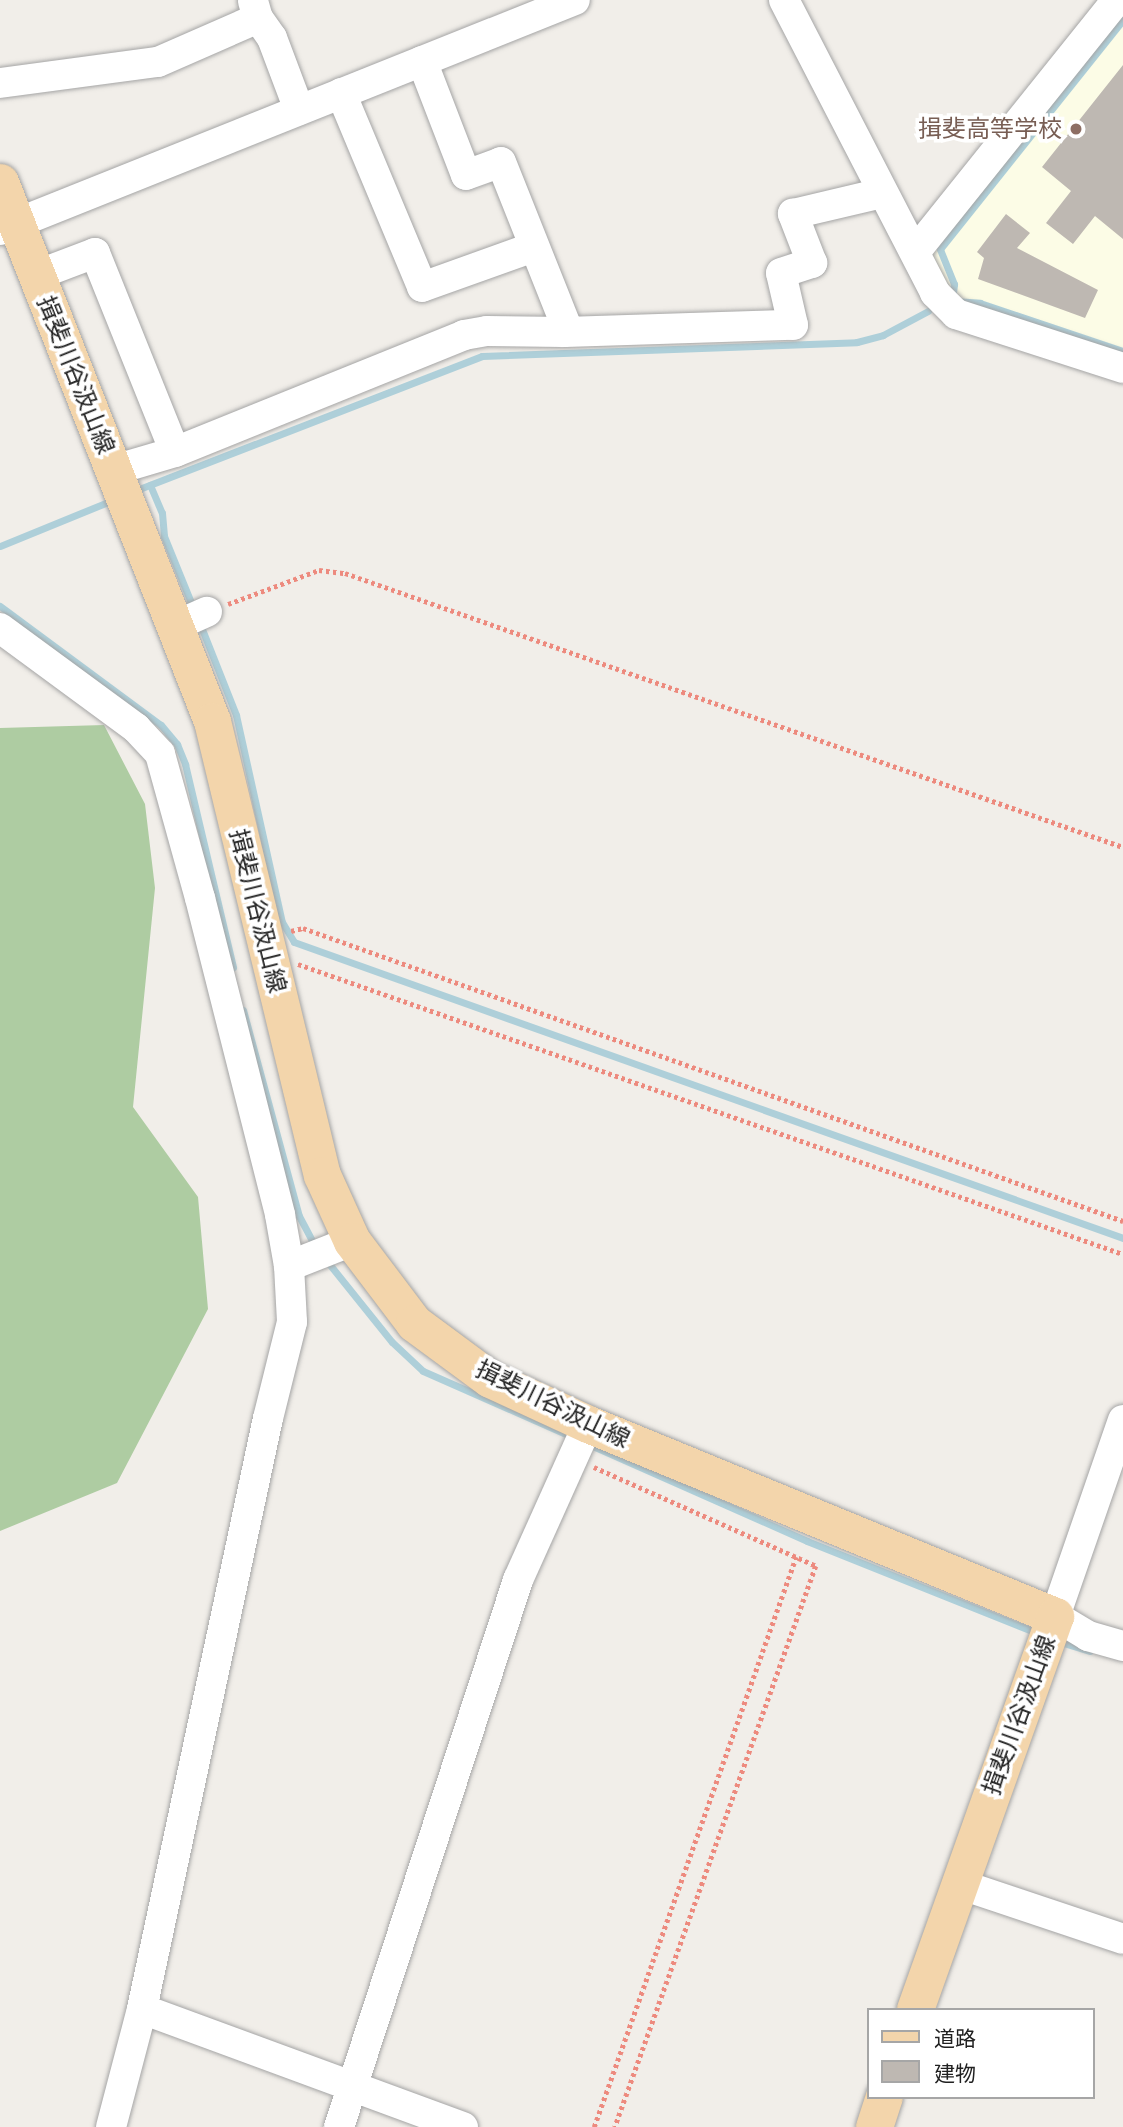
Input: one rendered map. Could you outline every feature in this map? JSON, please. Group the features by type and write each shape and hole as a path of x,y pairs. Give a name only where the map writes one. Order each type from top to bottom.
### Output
{"main road":[{"name":"揖斐川谷汲山線","path":"0,182 8,226 37,275 114,470 191,619 212,721 322,1175 352,1241 414,1323 490,1378 588,1424 1055,1616 916,2008"},
{"path":"874,2127 883,2099"}],"street":[{"path":"8,226 575,0"},
{"path":"784,0 934,293 956,314 1123,368"},
{"path":"915,252 1117,0"},
{"path":"0,83 158,61 255,9 272,38 299,110"},
{"path":"422,61 466,175 501,162 566,325 565,332"},
{"path":"341,93 422,287 534,247"},
{"path":"114,470 175,452 464,335 487,331 565,332 793,325 781,273 812,263 793,214 882,193"},
{"path":"37,275 95,253 175,452"},
{"path":"0,628 136,728 160,754 200,898 280,1215 289,1266 292,1322 268,1418 142,2009 111,2127"},
{"path":"289,1266 352,1241"},
{"path":"1123,1420 1055,1616 1088,1636 1123,1646"},
{"path":"339,2127 518,1580 588,1424"},
{"path":"960,1884 1123,1939"},
{"path":"142,2009 463,2127"}],"path":[{"path":"191,619 319,570 345,573 1123,847"},
{"path":"1123,1221 303,928 266,948 278,957 1123,1254"},
{"path":"573,1458 816,1566 615,2127"},
{"path":"594,2127 796,1557"}],"shaded area":[{"name":"揖斐高等学校","path":"1123,15 1123,363 967,311 927,258"}],"green space":[{"path":"104,725 145,804 155,888 133,1107 198,1197 208,1309 117,1483 0,1531 0,728"}],"building":[{"path":"1123,65 1123,239 1095,216 1073,244 1046,223 1071,191 1042,167"},
{"path":"1006,214 1030,233 1017,248 1098,290 1085,318 978,279 984,258 977,252"}],"waterway":[{"path":"952,299 954,284 940,249 1123,20"},
{"path":"954,301 980,303 1123,351"},
{"path":"134,491 482,356 857,342 883,335 928,311"},
{"path":"150,485 162,513 164,536 194,610"},
{"path":"0,546 113,500"},
{"path":"0,606 161,725 177,744 185,764 233,967"},
{"path":"200,624 236,715 282,922 294,942 1123,1238"},
{"path":"243,1010 299,1216 316,1248"},
{"path":"326,1260 392,1342 423,1371 575,1438"},
{"path":"586,1443 807,1541 1039,1634"},
{"path":"1057,1641 1089,1651"}],"place":[{"name":"揖斐高等学校","path":"1076,129"}]}
